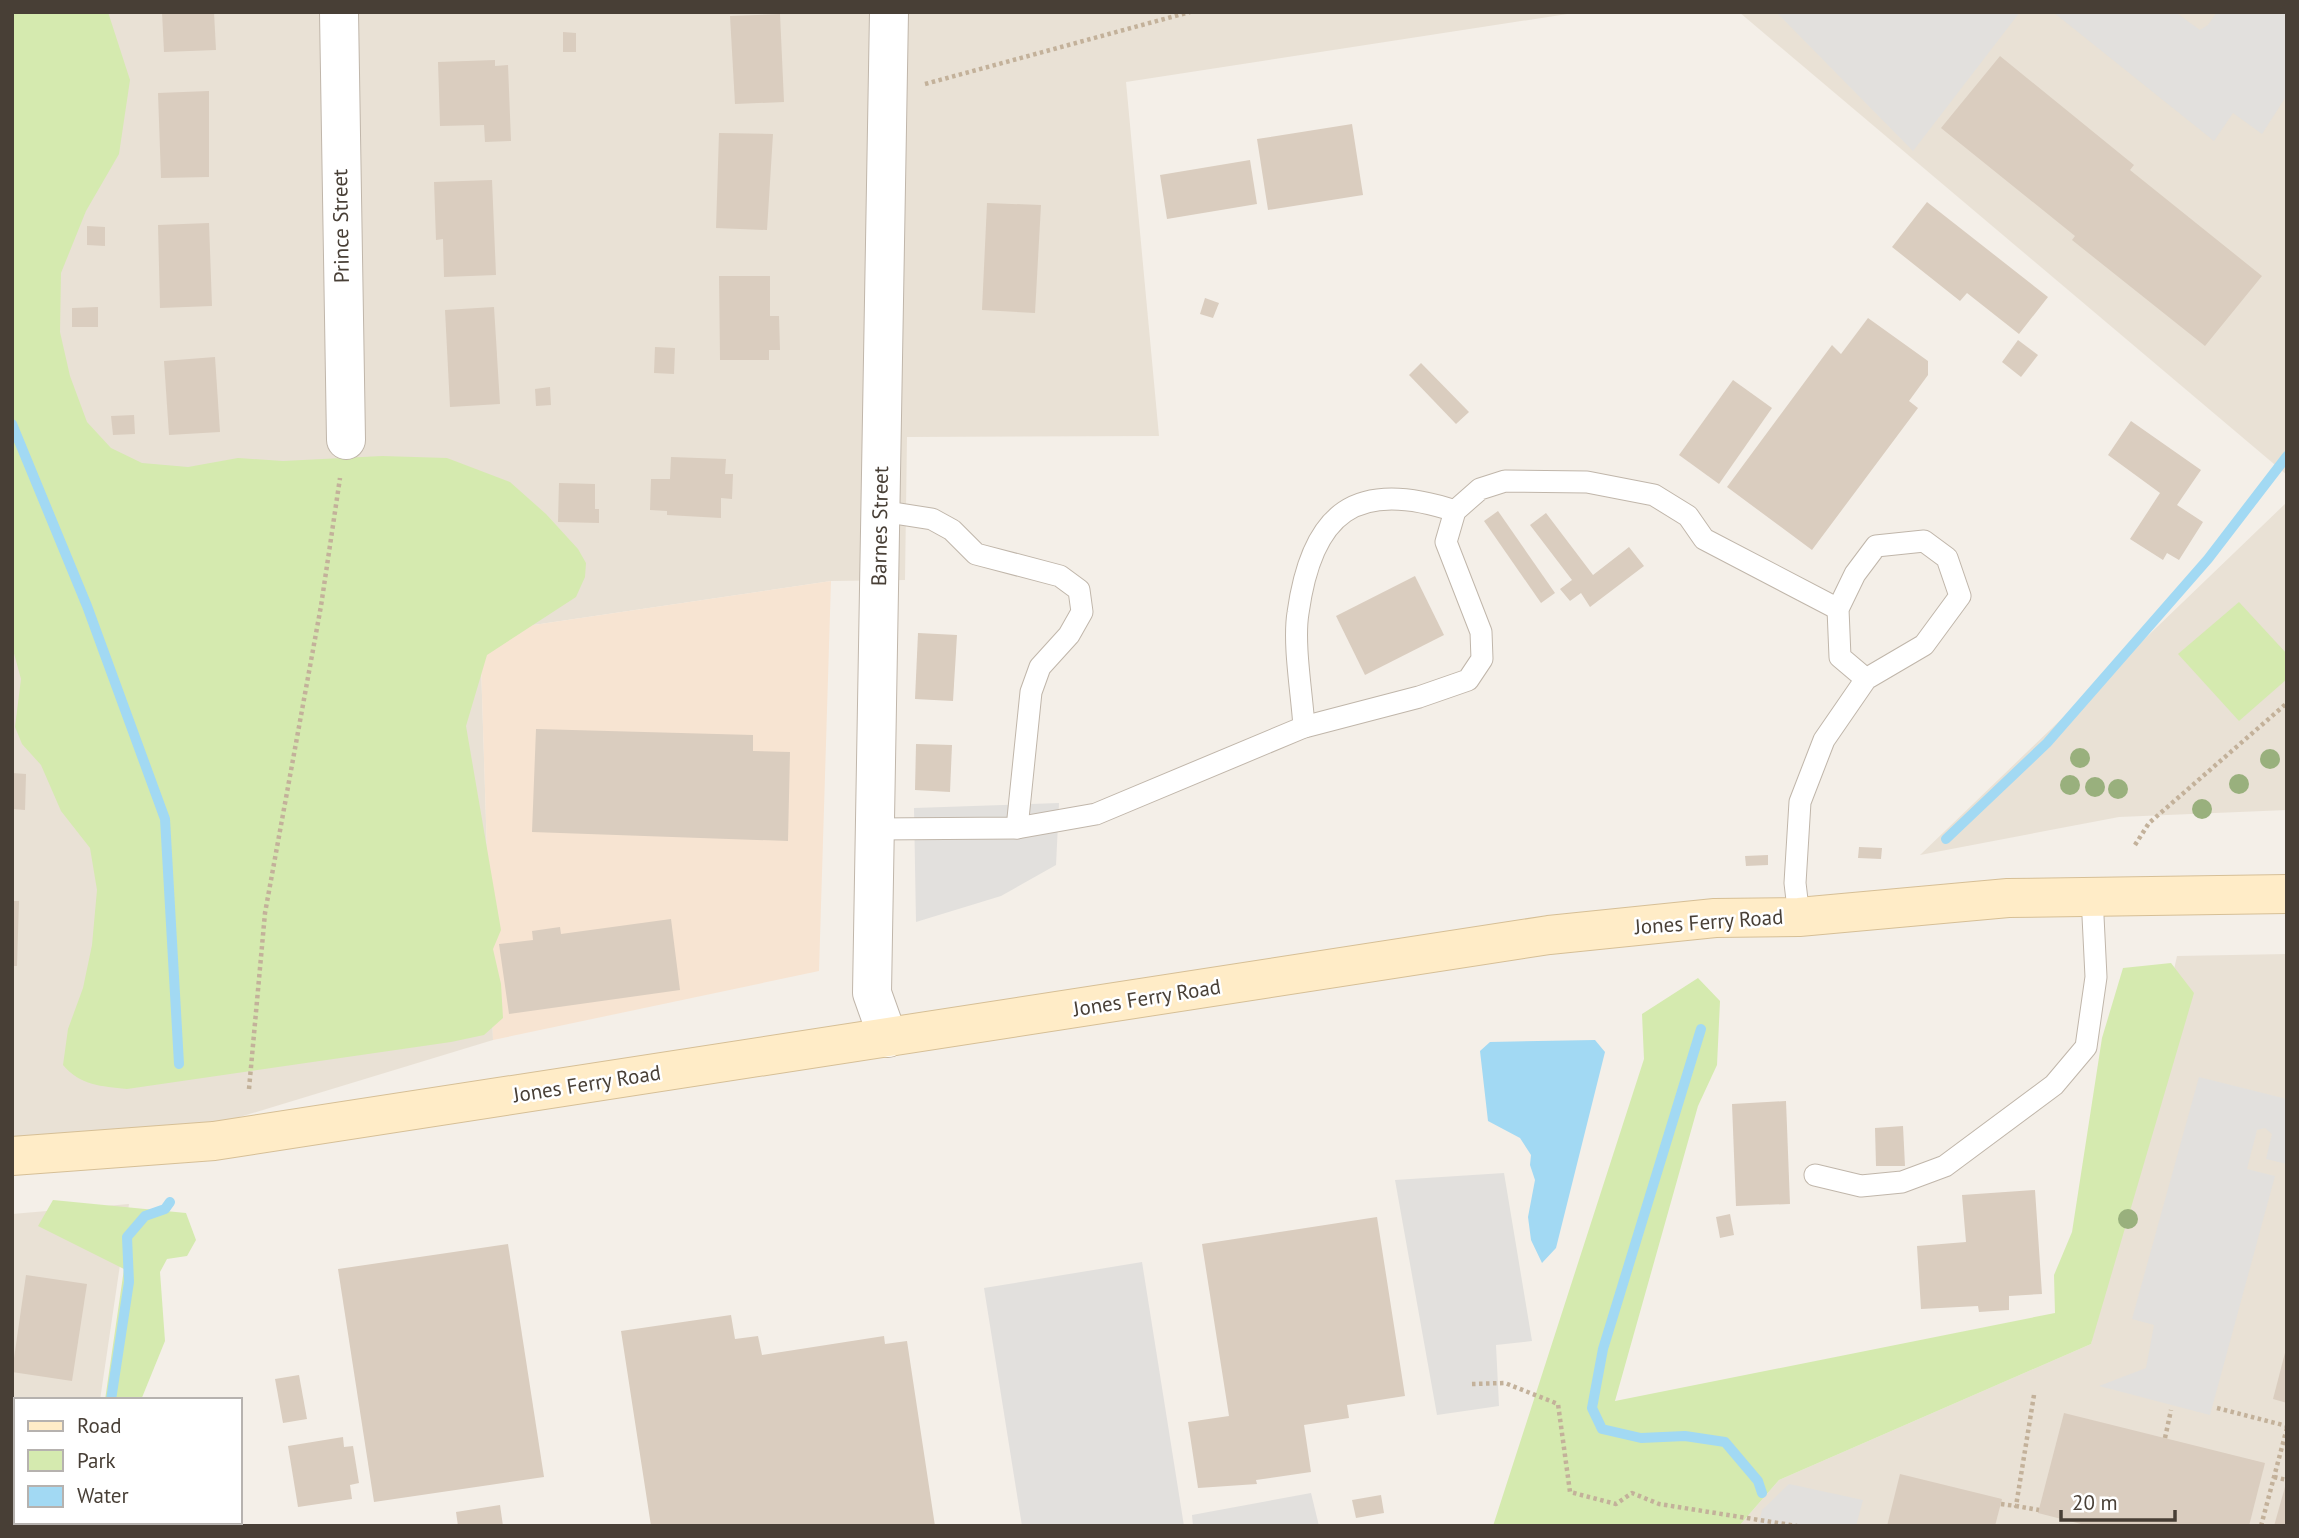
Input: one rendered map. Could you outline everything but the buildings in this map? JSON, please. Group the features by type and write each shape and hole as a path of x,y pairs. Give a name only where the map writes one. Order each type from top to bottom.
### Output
{"main road":[{"name":"Jones Ferry Road","path":"12,1156 215,1141 1549,935 1714,918 1799,917 2008,898 2287,894"}],"street":[{"name":"Prince Street","path":"339,12 346,440"},
{"name":"Barnes Street","path":"888,12 872,993 888,1038"}],"lane":[{"path":"875,829 1017,828 1097,814 1304,727 1419,697 1468,680 1482,659 1481,632 1446,542 1455,511 1480,489 1505,481 1587,482 1654,495 1688,516 1704,539 1838,608"},
{"path":"1304,727 1297,616 1309,564 1322,533 1353,505 1384,496 1423,500 1455,511"},
{"path":"881,510 932,519 952,530 976,554 1060,576 1079,590 1082,612 1069,635 1040,667 1031,692 1017,828"},
{"path":"1799,917 1795,883 1800,802 1824,740 1866,679 1924,645 1960,596 1947,558 1924,541 1876,546 1855,574 1838,608 1840,657 1866,679"},
{"path":"1815,1175 1861,1186 1913,1178 1945,1166 2054,1085 2086,1046 2096,977 2092,896"}],"path":[{"path":"887,95 1190,12"},
{"path":"248,1089 265,913 321,606 346,440"},
{"path":"2135,845 2149,823 2287,703"},
{"path":"1472,1384 1505,1383 1558,1404 1570,1492 1616,1504 1632,1493 1659,1504 1797,1526"},
{"path":"2017,1506 2034,1395"},
{"path":"2217,1408 2287,1427 2261,1526"},
{"path":"2165,1438 2171,1410"},
{"path":"2274,1477 2287,1480"},
{"path":"2001,1504 2039,1510"}],"shaded area":[{"path":"12,12 1580,12 1126,82 1159,436 907,437 905,580 831,581 480,633 493,1040 141,1147 12,1156"},
{"path":"1739,12 2287,12 2287,475"},
{"path":"1776,12 2020,12 1913,151"},
{"path":"2053,12 2175,12 2200,30 2208,25 2217,12 2287,12 2287,95 2262,134 2233,113 2214,141"},
{"path":"2287,502 2287,810 2119,817 1920,855"},
{"path":"831,581 819,971 493,1040 480,633"},
{"path":"1059,803 1056,865 1001,896 916,922 914,808"},
{"path":"2287,954 2287,1526 1739,1526 1779,1480 2091,1344 2177,956"},
{"path":"2199,1077 2287,1099 2287,1164 2266,1159 2272,1134 2265,1128 2257,1130 2247,1169 2275,1176 2210,1415 2099,1386 2146,1368 2154,1325 2132,1319"},
{"path":"1504,1173 1532,1341 1496,1345 1499,1406 1437,1415 1395,1180"},
{"path":"129,1204 100,1398 14,1398 14,1524 81,1526 12,1526 12,1214"},
{"path":"1142,1262 1184,1526 1022,1526 984,1288"},
{"path":"1789,1484 1863,1500 1856,1526 1758,1526 1762,1510"},
{"path":"1311,1493 1319,1526 1193,1526 1192,1515"}],"green space":[{"path":"12,12 108,12 130,80 119,154 86,211 61,273 60,332 70,376 87,422 111,448 142,463 188,467 238,458 283,461 382,456 447,458 510,482 546,514 578,549 586,563 585,577 576,597 487,655 466,726 501,930 493,949 501,984 503,1018 484,1035 127,1089 84,1081 63,1065 68,1029 83,988 92,945 97,890 90,848 61,811 41,765 22,744 15,727 21,679 12,646"},
{"path":"2239,602 2287,654 2287,679 2239,721 2178,654"},
{"path":"2171,963 2194,993 2091,1344 1779,1480 1739,1526 1493,1526 1644,1059 1642,1014 1698,978 1720,1001 1717,1065 1698,1106 1615,1401 2055,1313 2054,1275 2072,1232 2102,1038 2123,968"},
{"path":"53,1200 186,1213 196,1240 187,1256 167,1259 160,1272 165,1341 142,1398 105,1398 124,1269 38,1226"}],"water":[{"path":"1595,1040 1605,1052 1556,1248 1542,1263 1531,1240 1528,1217 1535,1180 1530,1165 1531,1155 1520,1138 1488,1121 1480,1051 1490,1042"}],"waterway":[{"path":"12,424 87,606 165,819 179,1064"},
{"path":"1946,839 2047,743 2208,559 2287,456"},
{"path":"1701,1029 1603,1349 1592,1408 1602,1429 1641,1438 1685,1436 1725,1442 1758,1481 1762,1493"},
{"path":"111,1398 129,1282 127,1237 145,1216 165,1209 170,1202"}]}
